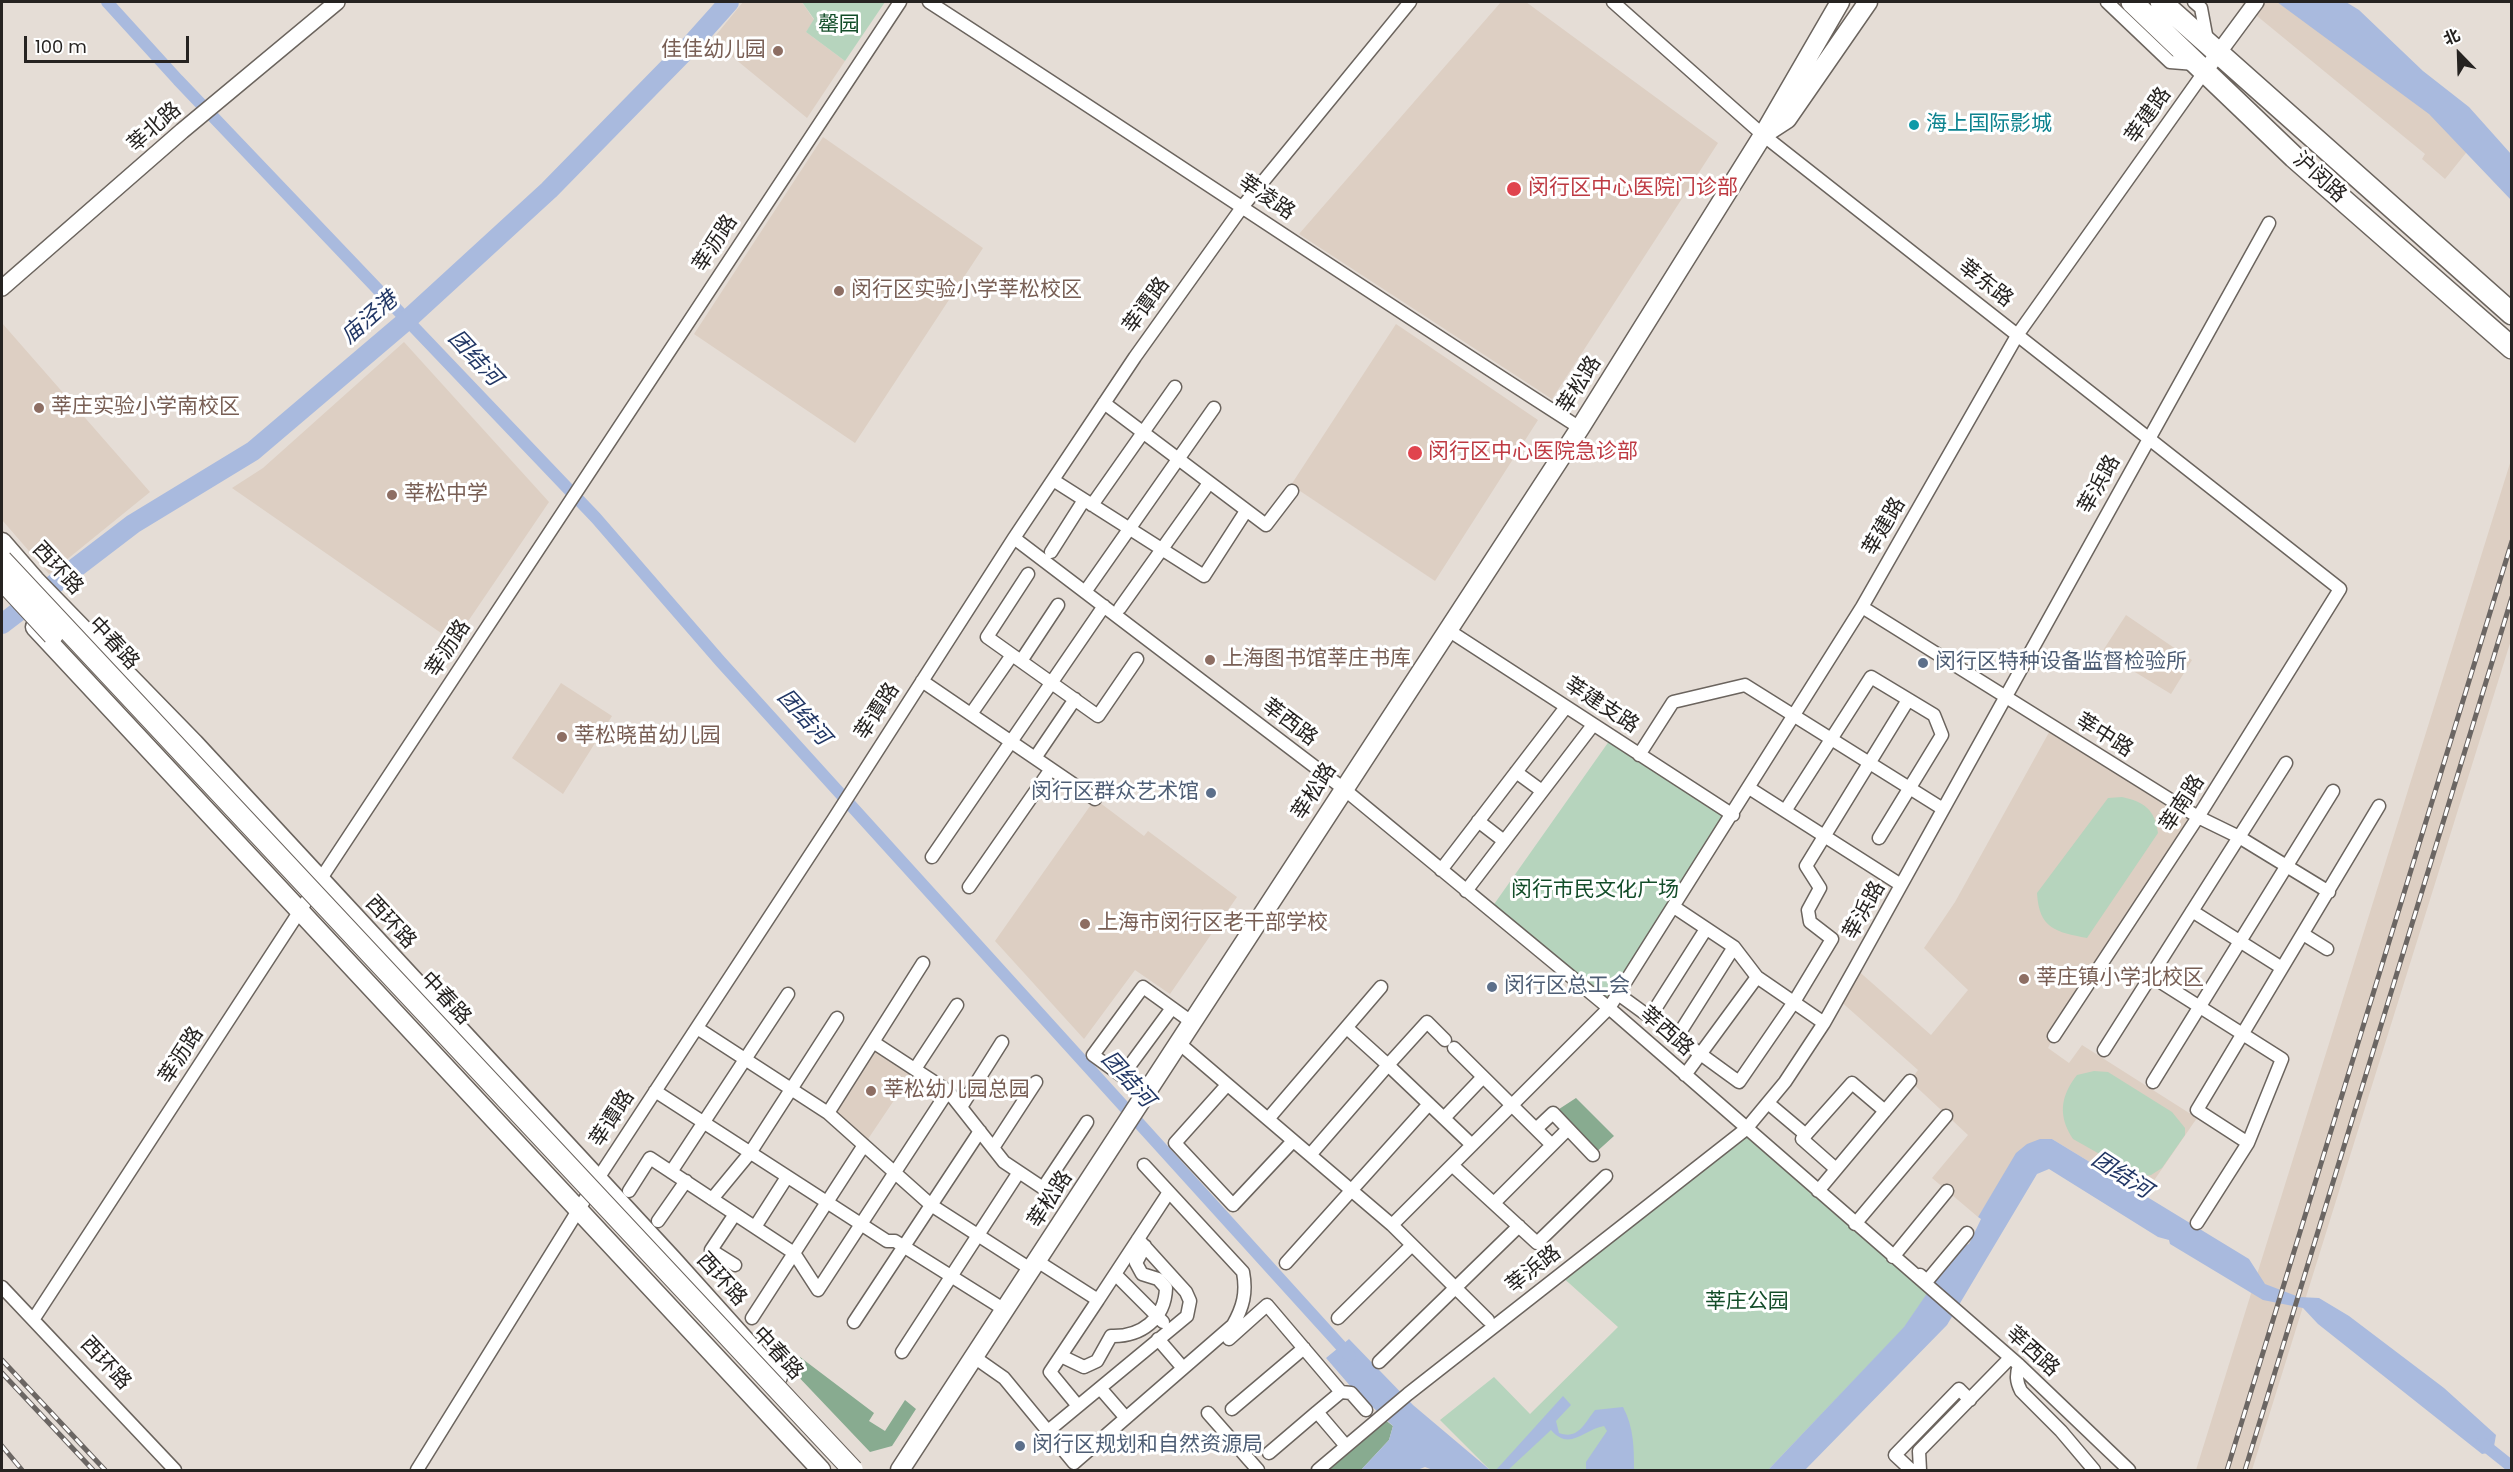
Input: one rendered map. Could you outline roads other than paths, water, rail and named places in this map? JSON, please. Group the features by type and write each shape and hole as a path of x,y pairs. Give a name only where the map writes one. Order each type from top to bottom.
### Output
{"highway":[{"name":"沪闵路","path":"2132,2 2294,157 2511,348"},
{"name":"沪闵路","path":"2161,2 2511,314"}],"main road":[{"name":"莘松路","path":"900,1470 1580,428 1763,135 1840,2"},
{"name":"莘松路","path":"1763,135 1787,119 1868,2"},
{"name":"西环路","path":"2,542 35,580 194,743 597,1180 672,1258 865,1470"},
{"name":"中春路","path":"2,560 853,1470"},
{"name":"中春路","path":"2,580 836,1470"},
{"path":"2,591 821,1470"}],"street":[{"name":"莘北路","path":"2,288 182,131 337,2"},
{"name":"莘沥路","path":"33,1320 562,512 900,2"},
{"name":"莘凌路","path":"930,2 1243,206 1414,322 1580,428"},
{"name":"莘谭路","path":"417,1470 578,1209 1104,403 1243,206 1410,2"},
{"name":"莘东路","path":"1613,2 1763,135 2340,589"},
{"path":"2107,2 2170,62 2201,68 2213,46 2256,2"},
{"path":"2194,2 2201,8 2213,46"},
{"name":"莘建路","path":"1392,1225 1609,1008 1733,815 1862,607 2018,334 2201,68"},
{"name":"莘浜路","path":"1318,1470 1380,1416 1746,1129 1785,1082 1824,1023 2269,223"},
{"path":"1051,552 1175,387"},
{"path":"1104,403 1266,525 1292,491"},
{"path":"1085,592 1214,408"},
{"path":"1053,480 1204,576 1246,512"},
{"path":"1120,608 1209,483"},
{"name":"莘西路","path":"1014,538 1344,789 1609,1008 2015,1362 2129,1470"},
{"path":"1028,574 987,637 1098,716 1137,660"},
{"name":"莘南路","path":"2054,1036 2198,817 2340,589"},
{"path":"971,714 1058,605"},
{"path":"932,857 1104,606"},
{"name":"莘中路","path":"1862,607 2198,817 2239,837 2329,892"},
{"name":"莘建支路","path":"1448,630 1733,815"},
{"path":"1785,811 1871,677 1934,716 1942,735 1879,838"},
{"path":"922,681 1095,799"},
{"path":"1639,755 1673,702 1745,685 1943,809"},
{"path":"1035,758 1075,699"},
{"path":"1618,994 1738,1082 1794,1002 1832,939 1810,922 1808,910 1820,888 1806,866 1908,700"},
{"path":"1441,870 1566,707"},
{"path":"1466,891 1593,725"},
{"path":"2104,1050 2286,763"},
{"path":"969,887 1051,769"},
{"path":"1516,772 1542,791"},
{"path":"1749,788 1901,885"},
{"path":"2153,1082 2333,791"},
{"path":"2248,1143 2196,1110 2379,806"},
{"path":"1479,821 1504,841"},
{"path":"1674,907 1734,947 1757,977 1824,1023"},
{"path":"2192,911 2282,968"},
{"path":"1650,1017 1706,928"},
{"path":"2303,934 2327,949"},
{"path":"1677,1037 1734,947"},
{"path":"828,1113 923,963"},
{"path":"2151,976 2282,1059 2248,1143 2197,1223"},
{"path":"1685,1075 1757,977"},
{"path":"1172,1008 1122,1076 1093,1055 1143,987 1193,1023"},
{"path":"1268,1119 1382,987"},
{"path":"671,1172 788,994"},
{"path":"915,1070 957,1005"},
{"path":"712,1199 750,1153 837,1018"},
{"path":"1310,1155 1427,1022 1552,1145"},
{"path":"697,1028 828,1113 932,1205 978,1235 1098,1300"},
{"path":"1347,1028 1472,1145"},
{"path":"873,1042 948,1091 1004,1162 1043,1188 1087,1122"},
{"path":"961,1107 1002,1042"},
{"path":"1180,1044 1392,1225 1488,1320"},
{"path":"1444,1118 1483,1077"},
{"path":"1818,1191 1910,1081"},
{"path":"993,1148 1036,1082"},
{"path":"1836,1169 1802,1139 1852,1083 1885,1111"},
{"path":"1227,1085 1175,1143 1233,1205 1293,1141"},
{"path":"655,1091 886,1241 895,1241 904,1246 1005,1311"},
{"path":"629,1191 650,1158 794,1253 818,1290 948,1091"},
{"path":"1768,1102 1806,1135"},
{"path":"1286,1263 1429,1104"},
{"path":"1536,1130 1553,1113 1593,1155"},
{"path":"1855,1224 1946,1116"},
{"path":"1494,1203 1568,1129"},
{"path":"854,1322 980,1131"},
{"path":"752,1318 864,1145"},
{"path":"974,1357 1004,1378 1074,1463 1233,1325 1242,1309 1247,1290 1244,1272 1144,1165"},
{"path":"1452,1165 1538,1243 1606,1176"},
{"path":"903,1352 1019,1172"},
{"path":"755,1227 787,1177"},
{"path":"658,1221 686,1181"},
{"path":"1893,1257 1947,1191"},
{"path":"1078,1406 1050,1372 1115,1274 1141,1243 1169,1192"},
{"path":"735,1214 711,1250 735,1265"},
{"path":"1379,1362 1519,1226"},
{"path":"1906,1268 1914,1270 1927,1281 1967,1233"},
{"path":"1061,1356 1084,1367 1097,1362 1111,1336 1125,1337 1158,1317 1166,1299 1166,1288 1158,1278 1142,1274 1136,1263 1141,1243"},
{"path":"1048,1431 1186,1316 1190,1300 1186,1293 1141,1243"},
{"path":"1338,1318 1412,1245"},
{"path":"1115,1274 1171,1329"},
{"name":"西环路","path":"2,1287 175,1470"},
{"path":"1199,1365 1267,1305 1341,1392 1351,1393 1366,1410"},
{"path":"1158,1340 1183,1368"},
{"path":"1232,1408 1304,1348"},
{"path":"1920,1470 1919,1451 1970,1400 2015,1362"},
{"path":"2015,1362 2017,1383 2021,1391 2061,1431 2094,1470"},
{"path":"1100,1388 1126,1418"},
{"path":"1911,1470 1895,1455 1959,1389 1970,1400"},
{"path":"1269,1453 1341,1392"},
{"path":"1317,1412 1346,1446"},
{"path":"1208,1413 1258,1470"}],"water":[{"path":"2277,2 2346,2 2359,10 2423,71 2469,107 2511,154 2511,200 2429,114"},
{"path":"2040,1139 2052,1139 2249,1259 2265,1284 2299,1297 2319,1298 2349,1316 2444,1388 2496,1435 2493,1452 2482,1454 2318,1324 2303,1308 2263,1300 2170,1244 2169,1240 2158,1237 2049,1169 2037,1174 1947,1325 1805,1470 1768,1470 1904,1327 1958,1248 1969,1244 1981,1219 1978,1217 2016,1153 2027,1144"},
{"path":"1349,1339 1413,1405 1490,1470 1433,1470 1425,1467 1417,1470 1361,1470 1389,1440 1393,1426 1352,1388 1326,1358"},
{"path":"1563,1396 1571,1405 1556,1421 1559,1433 1566,1435 1580,1429 1595,1410 1623,1407 1631,1430 1634,1470 1586,1470 1586,1462 1607,1431 1604,1426 1571,1439 1564,1439 1551,1430 1508,1470 1496,1470"}],"waterway":[{"name":"团结河","path":"107,2 178,80 596,518 720,661 1350,1356"},
{"name":"庙泾港","path":"2,624 133,524 253,451 406,321 549,190 688,48 729,2"},
{"name":"团结河","path":"2482,1443 2512,1467"}],"railway":[{"path":"2227,1470 2512,541"},
{"path":"2245,1470 2512,597"},
{"path":"2,1360 105,1470"},
{"path":"2,1373 93,1470"},
{"path":"2,1446 22,1470"}],"place":[{"name":"佳佳幼儿园","path":"778,51"},
{"name":"海上国际影城","path":"1914,125"},
{"name":"闵行区中心医院门诊部","path":"1514,189"},
{"name":"闵行区实验小学莘松校区","path":"839,291"},
{"name":"莘庄实验小学南校区","path":"39,408"},
{"name":"闵行区中心医院急诊部","path":"1415,453"},
{"name":"莘松中学","path":"392,495"},
{"name":"上海图书馆莘庄书库","path":"1210,660"},
{"name":"闵行区特种设备监督检验所","path":"1923,663"},
{"name":"莘松晓苗幼儿园","path":"562,737"},
{"name":"闵行区群众艺术馆","path":"1211,793"},
{"name":"上海市闵行区老干部学校","path":"1085,924"},
{"name":"莘庄镇小学北校区","path":"2024,979"},
{"name":"闵行区总工会","path":"1492,987"},
{"name":"莘松幼儿园总园","path":"871,1091"},
{"name":"闵行区规划和自然资源局","path":"1020,1446"}],"park label":[{"name":"罄园","path":"839,26"},
{"name":"闵行市民文化广场","path":"1595,891"},
{"name":"莘庄公园","path":"1747,1303"}]}
